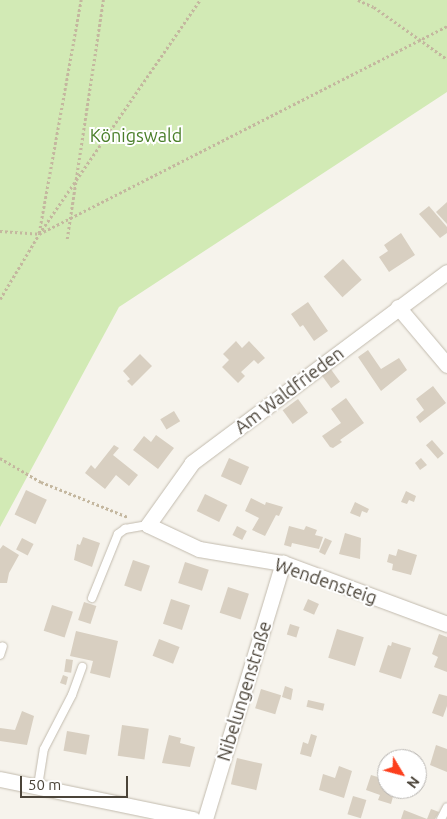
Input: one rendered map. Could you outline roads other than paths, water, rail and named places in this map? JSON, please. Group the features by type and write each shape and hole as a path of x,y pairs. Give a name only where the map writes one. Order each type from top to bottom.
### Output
{"street":[{"name":"Am Waldfrieden","path":"148,525 192,463 447,272"},
{"path":"398,307 447,365"},
{"name":"Wendensteig","path":"148,525 199,550 283,563 447,624"},
{"name":"Nibelungenstraße","path":"205,819 283,563"},
{"path":"0,778 193,819"}],"lane":[{"path":"92,598 118,534 126,530 148,525"},
{"path":"0,655 3,646"},
{"path":"38,786 44,749 72,695 82,667"},
{"path":"441,819 447,806"}],"park label":[{"name":"Königswald","path":"136,135"}]}
